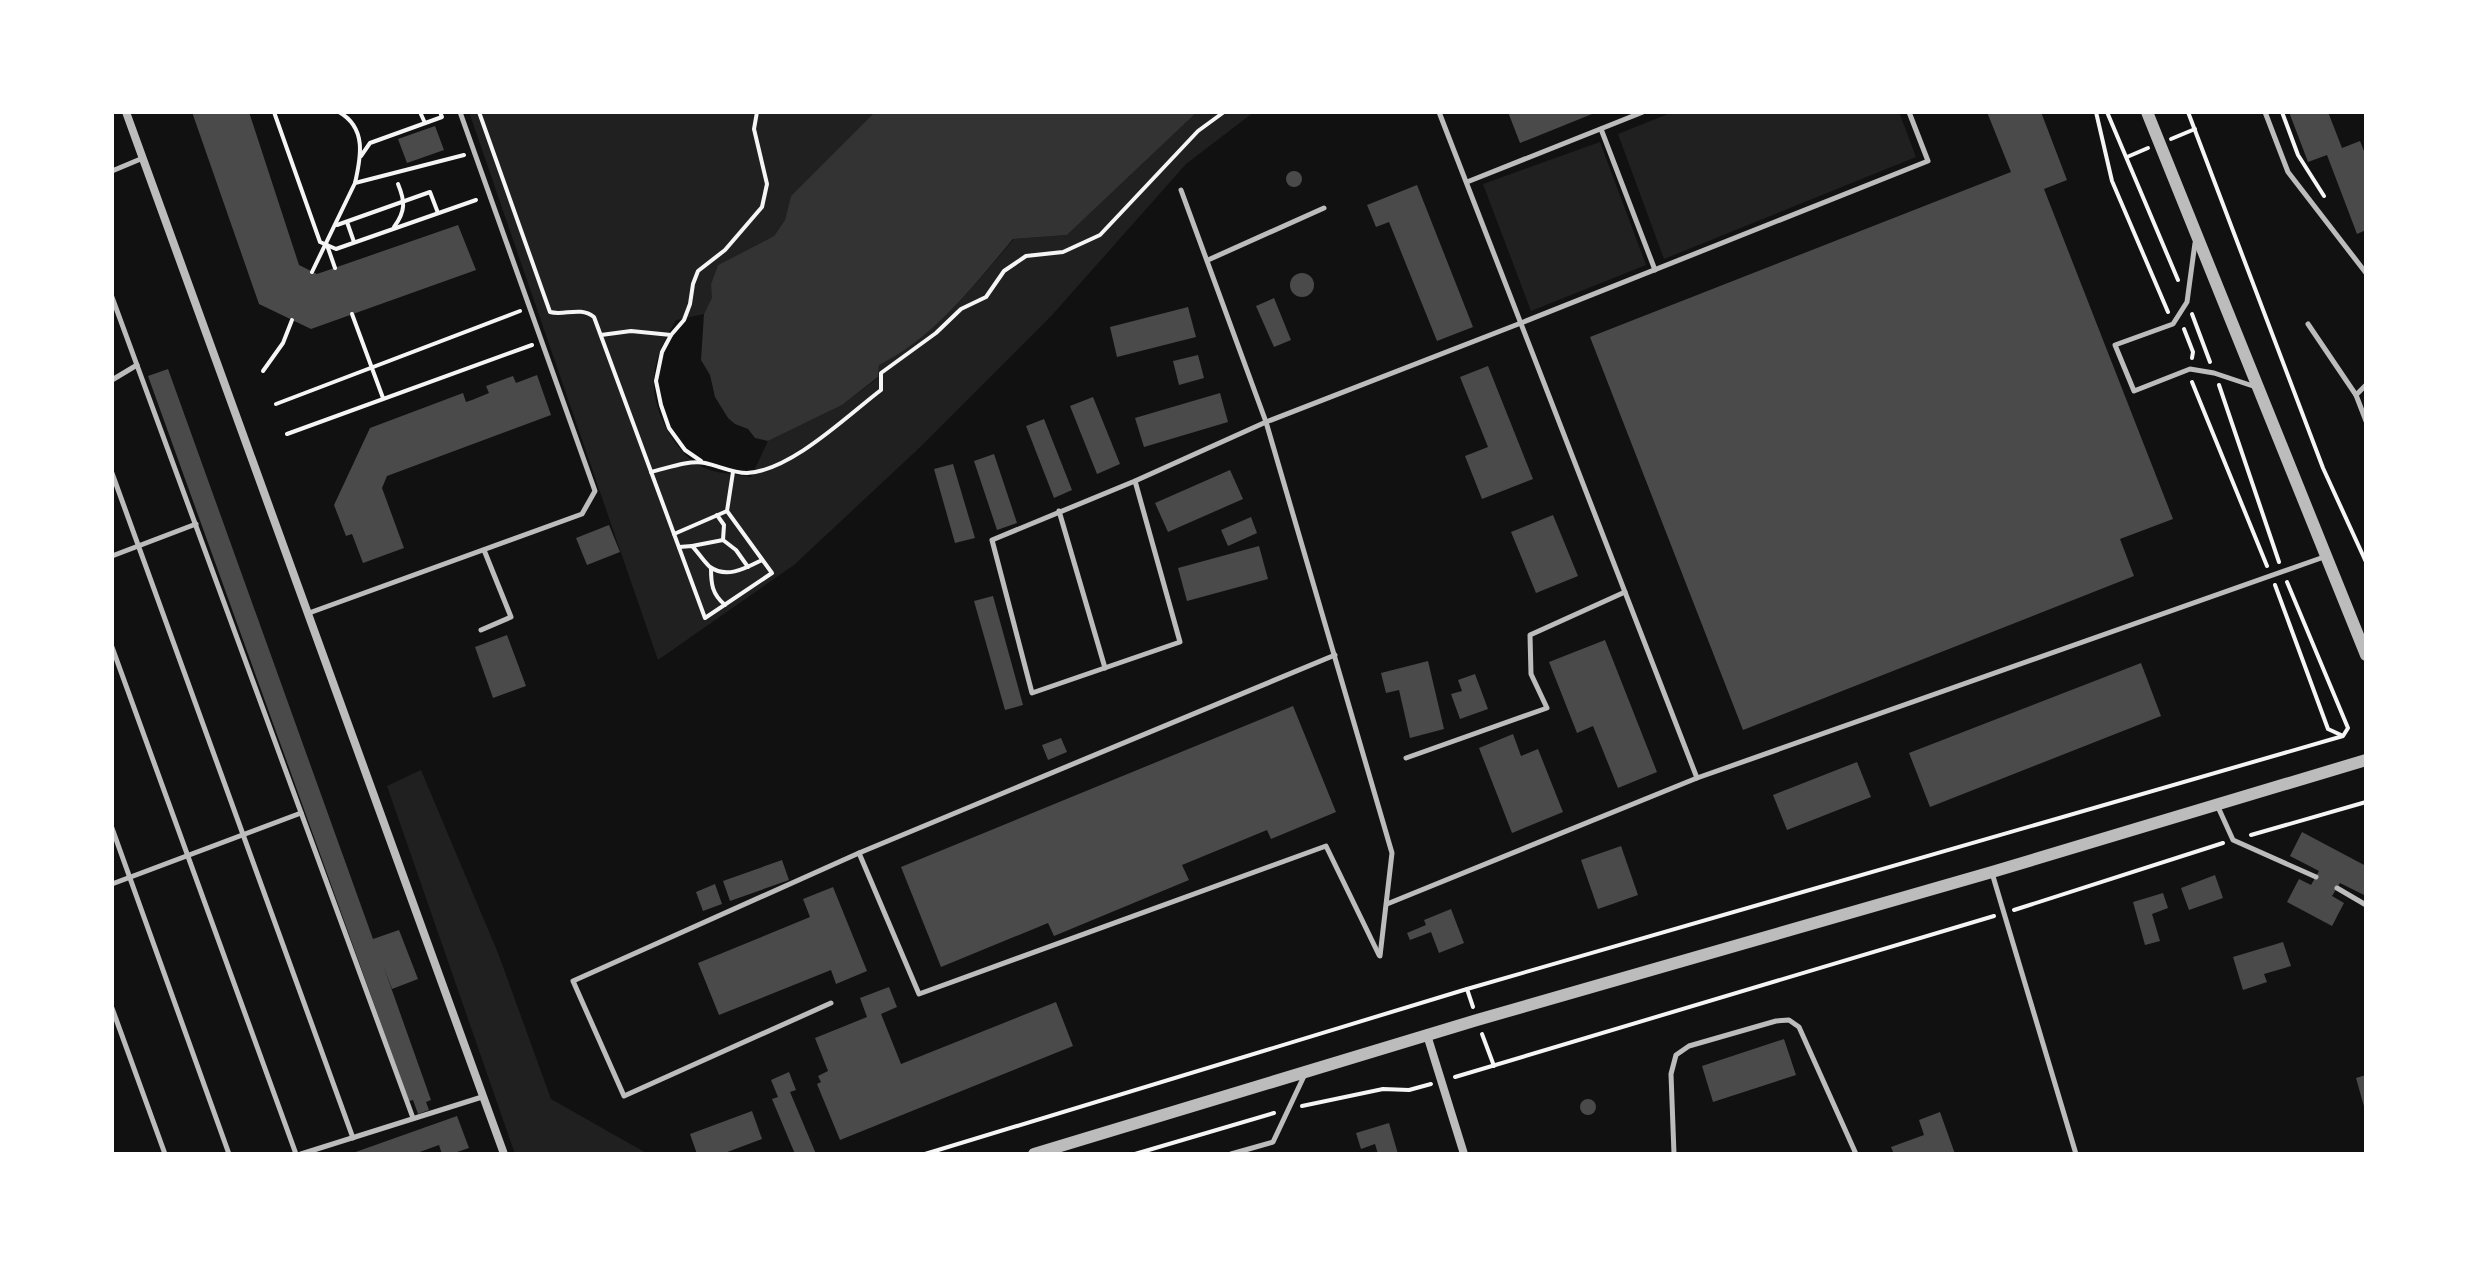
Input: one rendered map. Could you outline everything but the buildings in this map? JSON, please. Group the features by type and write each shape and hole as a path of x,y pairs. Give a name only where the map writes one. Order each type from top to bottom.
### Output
{"street":[{"path":"126,112 504,1154"},
{"path":"2147,112 2366,655"},
{"path":"1034,1154 1427,1035 2366,760"},
{"path":"1427,1035 1464,1154"}],"lane":[{"path":"308,613 582,514 595,491 460,112"},
{"path":"1439,112 1697,778"},
{"path":"1467,182 1643,112"},
{"path":"1135,481 1180,642 1032,693 992,540 1266,422 1928,161 1909,112"},
{"path":"2265,112 2288,172 2366,273"},
{"path":"1601,129 1655,270"},
{"path":"112,171 143,158"},
{"path":"859,853 919,994 1326,846 1380,956 1392,853 1266,422 1181,190"},
{"path":"1208,260 1324,208"},
{"path":"2196,236 2187,302 2173,324 2115,345 2134,391 2190,369 2257,387"},
{"path":"112,297 413,1118"},
{"path":"2308,324 2356,395 2366,421"},
{"path":"112,380 137,365"},
{"path":"2356,395 2366,385"},
{"path":"112,473 353,1138"},
{"path":"1059,511 1105,668"},
{"path":"112,556 196,524"},
{"path":"481,630 511,617 484,550"},
{"path":"1387,904 1697,778 2325,556"},
{"path":"1406,758 1547,708 1531,674 1530,635 1625,592"},
{"path":"112,647 299,1154 483,1097"},
{"path":"831,1003 624,1096 573,981 859,853 1335,655"},
{"path":"2217,804 2233,840 2316,877"},
{"path":"112,884 301,813"},
{"path":"112,828 229,1154"},
{"path":"1992,872 2076,1154"},
{"path":"2337,888 2366,905"},
{"path":"112,1008 165,1154"},
{"path":"1674,1154 1671,1074 1676,1055 1689,1046 1789,1020 1799,1027 1856,1154"},
{"path":"1231,1154 1273,1142 1306,1072"}],"path":[{"path":"274,112 320,242 336,249 476,200"},
{"path":"312,272 355,183 361,156 359,133 339,112"},
{"path":"420,112 425,123"},
{"path":"361,156 370,143 442,117 440,112"},
{"path":"479,112 550,312 587,312 594,317 705,618 772,573 727,511 733,471"},
{"path":"703,463 685,450 669,428 656,381 662,352 684,320 698,271 725,250 762,207 767,184 754,129 757,112"},
{"path":"651,472 688,463 703,463 748,473 771,467 803,451 881,390 881,373 936,333 961,309 986,297 1004,271 1026,256 1063,252 1100,235 1198,131 1224,112"},
{"path":"2096,112 2112,181 2173,324 2184,329 2193,352 2189,375 2271,576 2328,729 2343,736"},
{"path":"2107,112 2187,302 2276,553"},
{"path":"2188,112 2323,468 2366,562"},
{"path":"2282,112 2298,155 2324,195"},
{"path":"355,183 474,152"},
{"path":"393,229 401,217 404,201 398,184"},
{"path":"336,226 430,192 438,213"},
{"path":"347,222 354,242"},
{"path":"327,245 335,268"},
{"path":"276,404 529,307"},
{"path":"352,314 383,399"},
{"path":"263,371 283,343 292,320"},
{"path":"601,335 631,331 671,335"},
{"path":"287,434 542,342"},
{"path":"674,534 727,511"},
{"path":"717,515 724,525 723,540"},
{"path":"679,547 723,540 736,550 748,567"},
{"path":"692,546 711,568 712,588 725,605"},
{"path":"711,568 737,572 762,560"},
{"path":"925,1154 1467,989 2343,736 2348,728 2288,586"},
{"path":"1494,1066 2366,802"}],"shaded area":[{"path":"469,112 875,112 791,196 785,220 774,236 718,265 711,284 713,298 704,314 676,320 659,355 655,370 656,403 674,441 692,461 702,467 751,477 768,441 842,405 878,378 879,365 899,354 935,325 1014,239 1067,235 1197,112 1254,112 1186,164 1053,314 916,451 794,565 658,660"},
{"path":"875,112 1197,112 1067,235 1013,239 935,325 899,354 879,365 878,377 842,405 768,441 755,438 748,429 728,418 715,397 710,375 701,360 704,314 712,298 711,284 718,265 774,236 785,220 791,196"},
{"path":"1673,112 1899,112 1916,157 1664,259 1618,134"},
{"path":"1600,142 1646,265 1531,311 1483,184"},
{"path":"421,770 498,953 551,1099 648,1154 515,1154 387,786"}]}
